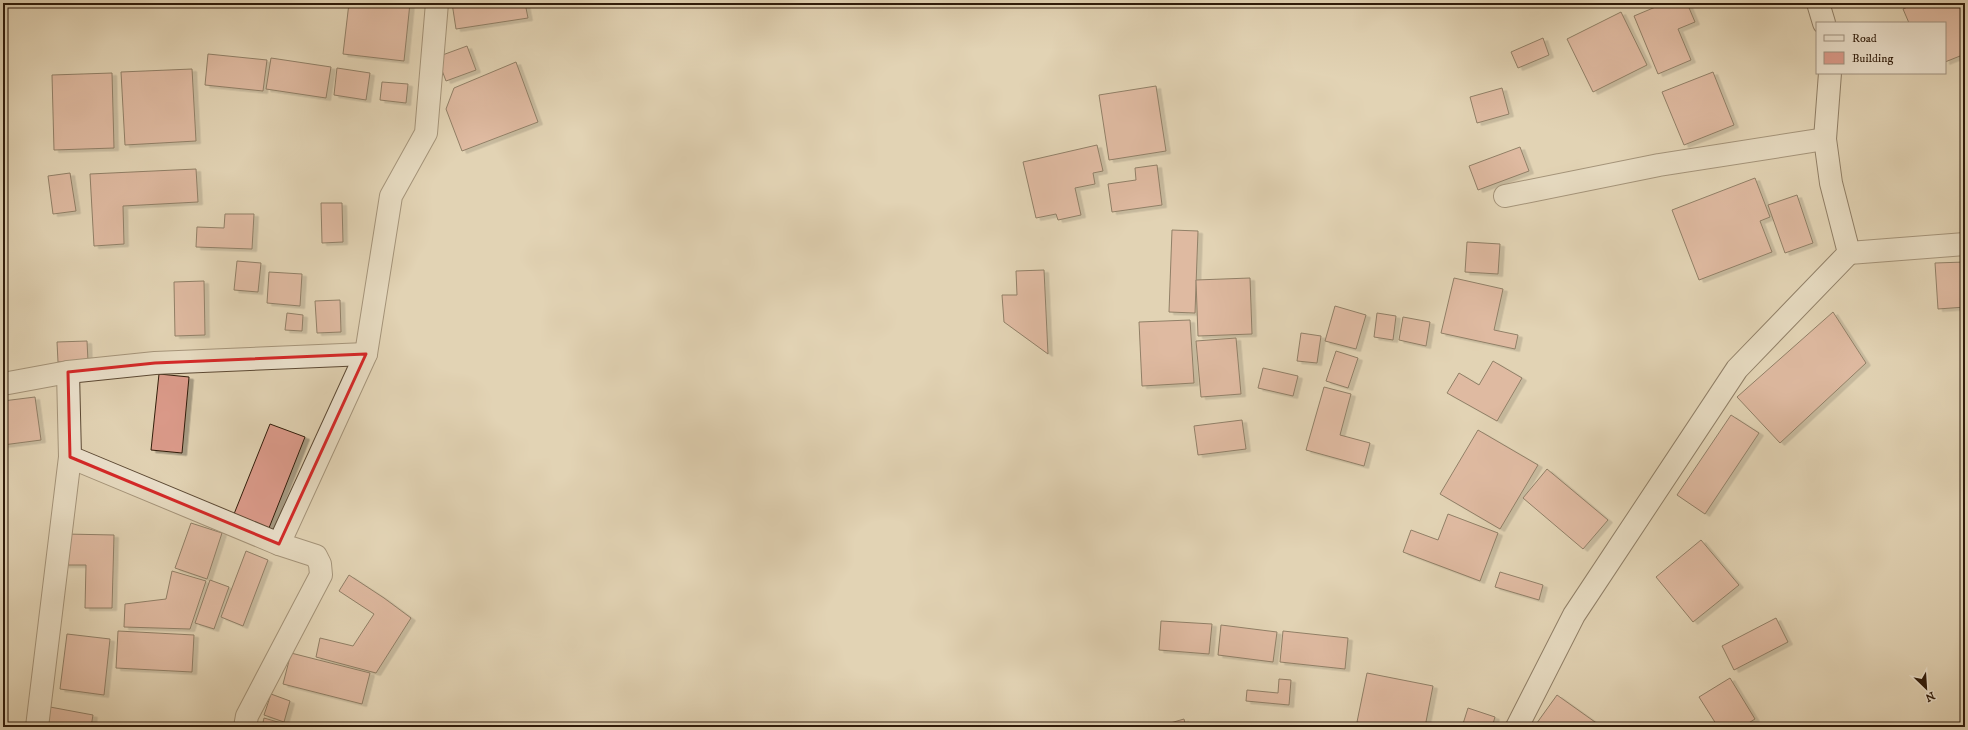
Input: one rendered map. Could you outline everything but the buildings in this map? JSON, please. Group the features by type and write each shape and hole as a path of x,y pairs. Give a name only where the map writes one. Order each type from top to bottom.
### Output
{"street":[{"path":"279,544 366,354 391,196 426,133 437,3"},
{"path":"1818,3 1824,22"},
{"path":"1830,74 1825,139 1832,184 1849,253"},
{"path":"1505,196 1659,165 1825,139"},
{"path":"1517,727 1574,616 1737,370 1849,253 1965,244"},
{"path":"3,384 68,372 155,363 366,354"},
{"path":"37,727 70,457 68,372"},
{"path":"70,457 279,544 316,556 320,564 321,575 247,716 245,727"}],"highlighted area":[{"path":"366,354 279,544 70,457 68,372 155,363"}]}
